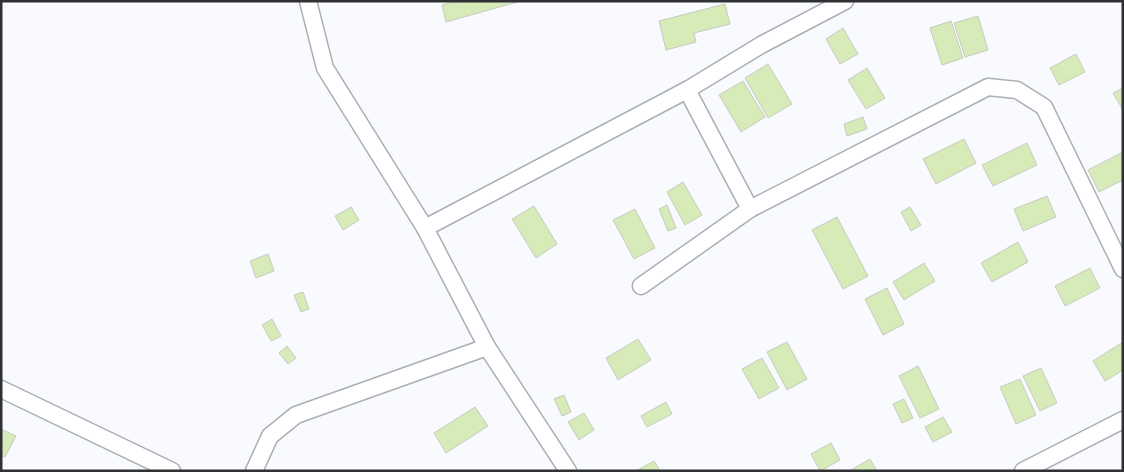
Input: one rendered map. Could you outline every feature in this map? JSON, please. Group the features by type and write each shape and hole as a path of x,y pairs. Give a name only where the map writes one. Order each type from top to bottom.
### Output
{"street":[{"path":"308,1 325,68 425,228 487,347 568,471"},
{"path":"425,228 687,90 761,45 846,1"},
{"path":"641,286 750,209 988,87 1016,90 1044,107 1123,269"},
{"path":"687,90 750,209"},
{"path":"254,471 270,436 296,415 487,347"},
{"path":"1,389 172,471"},
{"path":"1023,471 1123,420"}],"building":[{"path":"457,1 521,1 446,22 442,5"},
{"path":"725,4 730,24 694,33 696,42 666,50 659,21"},
{"path":"978,16 988,50 965,57 954,23"},
{"path":"951,21 963,58 942,65 930,28"},
{"path":"843,28 858,54 840,64 826,39"},
{"path":"1076,54 1085,72 1059,85 1050,68"},
{"path":"768,64 792,104 768,118 745,78"},
{"path":"867,68 885,98 866,109 848,80"},
{"path":"743,81 765,117 741,132 719,95"},
{"path":"1123,88 1123,110 1113,93"},
{"path":"863,117 867,129 847,136 844,124"},
{"path":"964,139 976,163 936,184 923,159"},
{"path":"1027,143 1037,165 993,186 982,165"},
{"path":"1123,152 1123,180 1099,192 1088,170"},
{"path":"683,182 702,215 685,225 667,192"},
{"path":"1047,196 1056,217 1023,231 1014,209"},
{"path":"667,205 676,228 668,231 659,209"},
{"path":"534,206 557,244 536,258 512,219"},
{"path":"351,207 359,220 343,230 335,216"},
{"path":"910,207 921,225 911,231 901,212"},
{"path":"635,209 655,248 634,259 613,220"},
{"path":"837,217 868,276 843,289 812,230"},
{"path":"1018,242 1028,262 992,282 981,263"},
{"path":"268,254 274,271 256,278 250,261"},
{"path":"924,263 935,281 904,300 893,282"},
{"path":"1090,268 1100,288 1065,306 1055,286"},
{"path":"887,288 904,324 883,335 865,299"},
{"path":"303,292 309,309 301,312 294,295"},
{"path":"272,319 281,336 271,341 262,325"},
{"path":"638,339 651,360 618,380 606,358"},
{"path":"787,342 807,379 787,390 767,352"},
{"path":"1123,342 1123,370 1105,381 1093,361"},
{"path":"287,346 296,358 288,364 279,353"},
{"path":"762,358 779,388 759,399 742,369"},
{"path":"918,366 939,409 920,418 899,376"},
{"path":"1041,368 1057,403 1040,411 1023,376"},
{"path":"1020,379 1036,415 1016,424 1000,387"},
{"path":"564,395 571,412 562,416 554,399"},
{"path":"904,399 913,418 902,423 893,404"},
{"path":"666,402 672,414 647,427 641,416"},
{"path":"475,407 488,426 446,453 434,433"},
{"path":"584,413 594,430 579,440 568,422"},
{"path":"943,417 952,432 933,442 925,427"},
{"path":"1,429 16,436 5,457 1,455"},
{"path":"831,443 840,460 820,471 811,454"},
{"path":"870,459 877,471 851,471 851,470"},
{"path":"654,461 660,471 636,471"}]}
